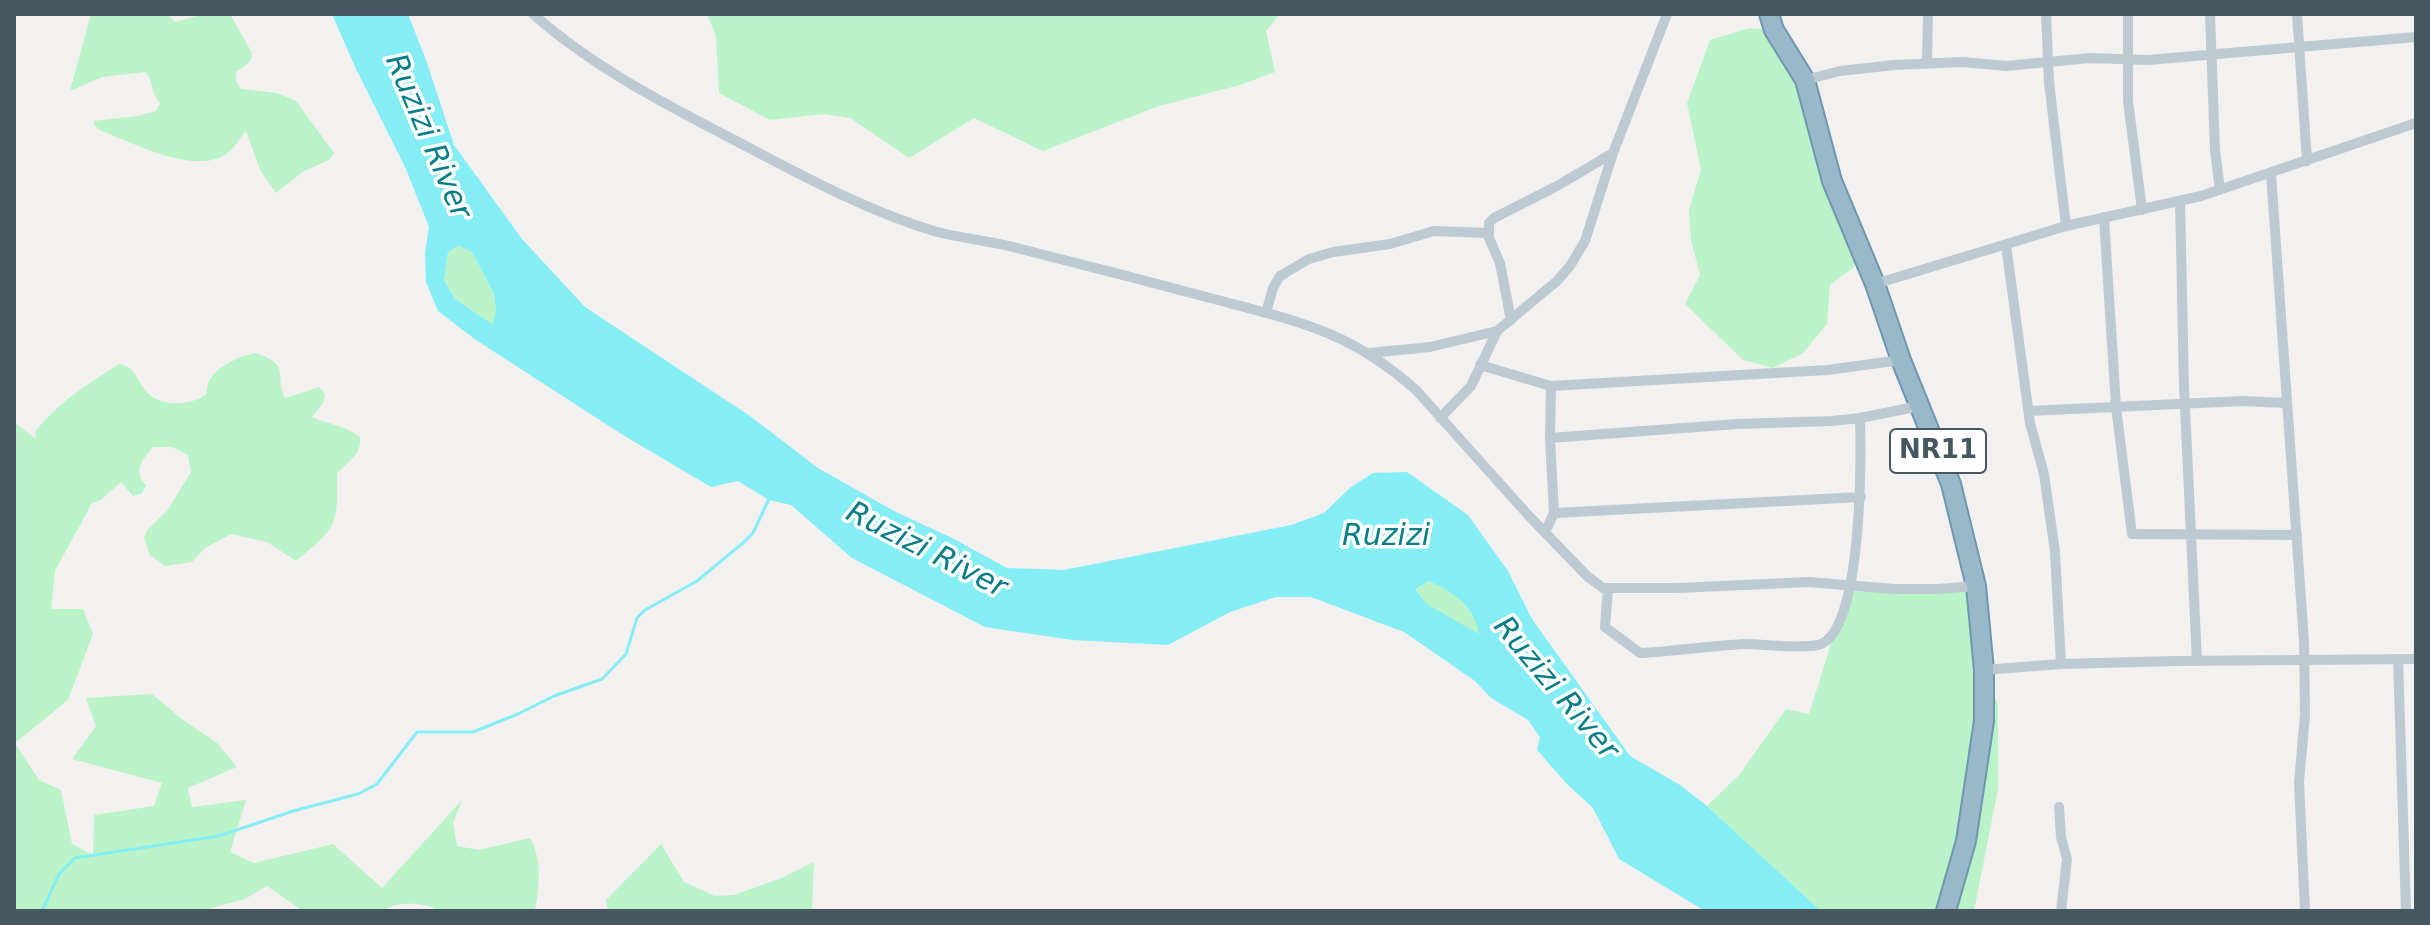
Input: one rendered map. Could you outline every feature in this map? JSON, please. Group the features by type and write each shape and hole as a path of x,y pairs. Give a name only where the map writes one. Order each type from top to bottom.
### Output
{"highway":[{"name":"NR11","path":"1769,14 1774,30 1805,80 1832,181 1951,484 1976,586 1984,670 1984,721 1966,841 1946,911"}],"street":[{"path":"533,14 562,40 634,85 853,202 939,232 1016,248 1266,313 1329,332 1370,353 1416,390 1545,532 1587,576 1603,588 1665,589 1809,582 1894,589 1976,586"},
{"path":"1370,353 1430,347 1497,331 1570,266 1585,241 1613,153 1667,14"},
{"path":"1927,63 1928,14"},
{"path":"2046,14 2048,62 2066,226"},
{"path":"2128,14 2128,101 2142,210"},
{"path":"2210,14 2215,150 2220,190"},
{"path":"2297,14 2307,161"},
{"path":"1805,80 1866,67 1927,63 2006,66 2127,58 2148,60 2416,37"},
{"path":"1875,284 2066,226 2220,190 2416,123"},
{"path":"1511,320 1489,223 1613,153"},
{"path":"2271,174 2305,661 2305,715 2299,782 2305,911"},
{"path":"2180,201 2197,661"},
{"path":"2104,217 2116,407 2132,534 2297,535"},
{"path":"1266,313 1280,276 1309,259 1333,252 1390,244 1434,231 1489,233"},
{"path":"2006,245 2029,411 2044,474 2055,552 2061,664"},
{"path":"1440,418 1471,386 1497,331"},
{"path":"1480,365 1551,386 1813,371 1901,360"},
{"path":"1545,532 1554,513 1551,386"},
{"path":"2029,411 2242,401 2286,403"},
{"path":"1550,438 1860,418 1920,406"},
{"path":"1608,588 1605,627 1640,653 1742,644 1819,645 1832,637 1846,608 1861,497 1860,418"},
{"path":"1554,513 1861,497"},
{"path":"2398,659 2406,911"},
{"path":"1984,670 2061,664 2416,659"},
{"path":"2059,807 2061,837 2067,859 2061,911"}],"green space":[{"path":"91,14 167,14 175,22 204,14 230,14 252,53 250,62 236,72 236,81 241,89 277,93 296,101 334,153 329,160 304,171 276,193 261,172 246,131 230,151 217,159 201,161 165,155 97,129 93,121 138,116 156,111 160,103 146,72 102,77 70,91"},
{"path":"707,14 1280,14 1266,31 1275,72 1240,85 1159,106 1043,151 974,118 909,158 850,118 824,114 770,120 719,93 716,36"},
{"path":"1749,28 1774,30 1805,80 1865,259 1830,285 1827,324 1803,353 1773,368 1743,360 1685,304 1700,275 1691,240 1689,209 1701,170 1687,103 1710,40"},
{"path":"459,246 472,252 494,294 496,309 493,326 455,299 444,280 448,252"},
{"path":"256,353 278,367 285,398 319,387 325,394 323,403 312,417 360,437 357,453 337,473 337,505 332,524 320,540 296,561 267,542 231,534 205,548 192,562 165,566 150,555 144,538 147,530 167,511 191,472 188,455 172,447 153,447 140,465 140,475 146,485 142,493 133,496 121,482 101,500 92,503 55,571 51,609 83,609 93,634 68,700 15,743 39,780 61,790 72,844 93,855 94,815 154,806 162,783 72,759 96,726 86,698 152,694 217,743 237,767 188,788 192,807 246,800 230,852 254,863 333,844 382,888 462,800 453,823 457,846 479,850 530,838 538,865 535,911 439,911 410,904 382,911 303,911 267,886 245,899 200,911 14,911 14,422 36,439 35,432 53,412 119,364 134,372 146,391 156,399 171,403 194,400 207,394 211,378 223,366"},
{"path":"1429,581 1462,601 1473,616 1480,635 1427,604 1415,589"},
{"path":"1850,583 1976,586 1984,670 1998,705 1998,789 1974,911 1821,911 1707,806 1739,775 1786,709 1809,714"},
{"path":"661,844 684,882 715,896 734,895 782,878 814,862 812,911 608,911 606,900"}],"water":[{"name":"Ruzizi","path":"332,14 408,14 454,145 522,239 585,307 750,416 818,468 894,511 1007,568 1064,570 1291,525 1324,513 1351,487 1373,473 1407,472 1468,515 1508,571 1532,619 1630,756 1680,785 1707,806 1821,911 1705,911 1619,859 1593,808 1537,750 1540,737 1528,720 1491,698 1475,681 1404,632 1311,597 1276,597 1230,612 1168,645 1072,640 985,627 852,558 791,505 769,500 738,481 711,487 623,435 476,340 438,311 426,282 425,254 429,227 406,169","holes":["459,246 472,252 494,294 496,309 493,325 455,299 444,280 448,252","1429,581 1462,601 1473,615 1479,634 1427,604 1415,589"]}],"waterway":[{"path":"42,911 59,874 75,858 219,836 293,811 358,794 377,784 417,732 473,732 554,696 602,679 626,654 637,618 645,610 697,581 744,542 753,533 769,499"}],"water label":[{"name":"Ruzizi River","path":"427,137"},
{"name":"Ruzizi River","path":"926,551"},
{"name":"Ruzizi River","path":"1555,689"}]}
